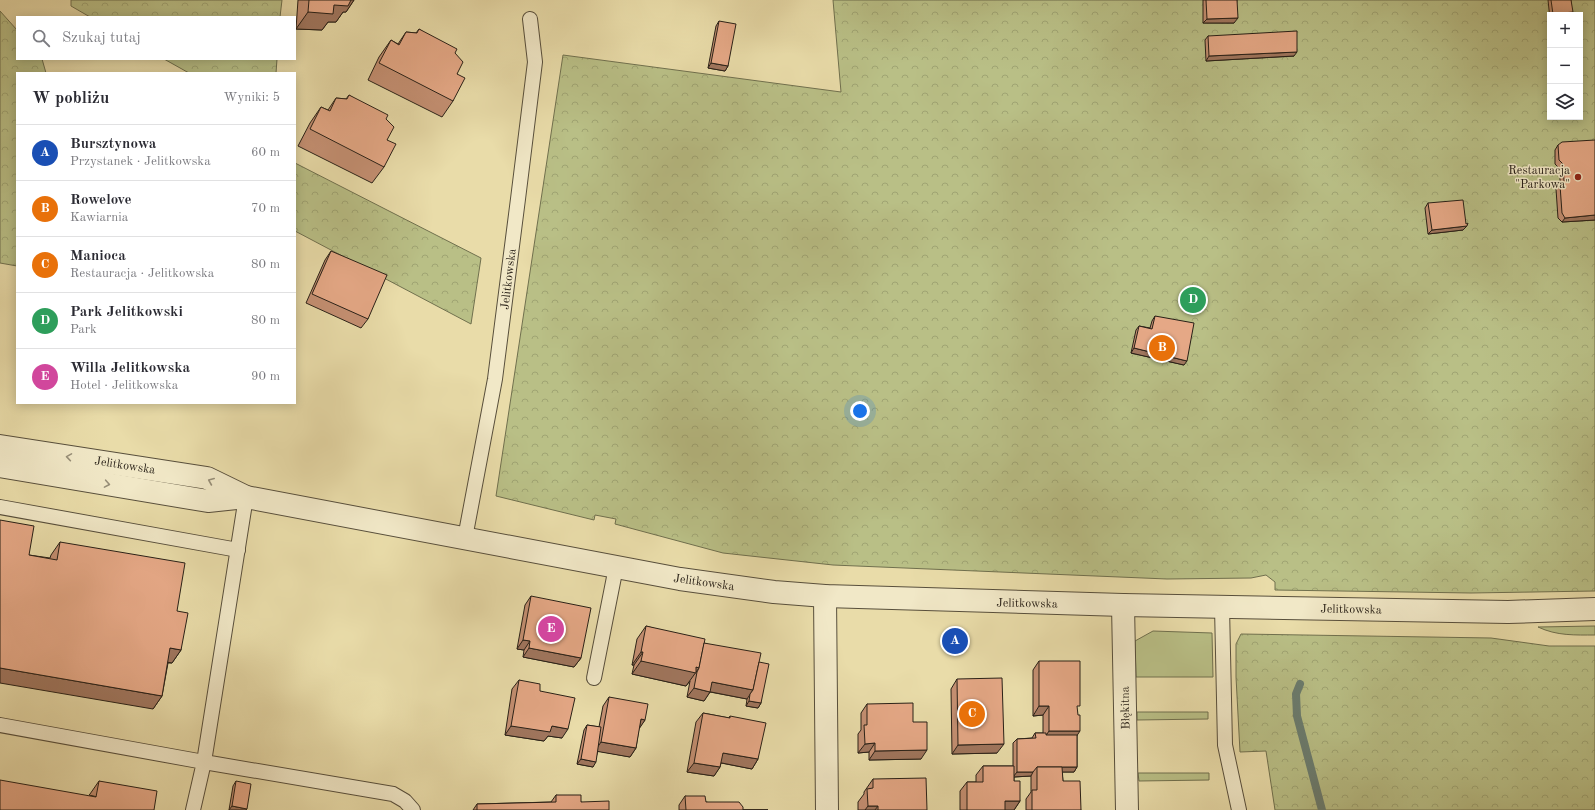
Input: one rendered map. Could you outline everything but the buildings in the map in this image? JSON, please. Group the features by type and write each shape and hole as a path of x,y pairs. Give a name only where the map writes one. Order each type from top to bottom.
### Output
{"street":[{"name":"Jelitkowska","path":"0,446 207,478 246,497 616,567 696,581 774,592 825,596 1123,605 1508,612 1595,609"},
{"name":"Jelitkowska","path":"0,466 208,501 246,497"},
{"path":"825,596 827,810"},
{"name":"Błękitna","path":"1123,605 1127,810"}],"lane":[{"name":"Jelitkowska","path":"465,538 495,379 518,199 535,62 530,19"},
{"path":"193,810 204,762 246,497"},
{"path":"0,507 238,550"},
{"path":"594,678 616,567"},
{"path":"1222,607 1225,745 1239,810"},
{"path":"0,726 393,794 405,801 413,810"}],"green space":[{"path":"71,0 282,0 280,16 88,16 71,6"},
{"path":"833,0 1595,0 1595,591 1471,593 1275,590 1275,582 1266,575 1251,578 1167,579 833,565 723,553 615,524 616,519 595,515 594,520 496,496 563,55 841,92"},
{"path":"0,11 16,29 16,60 42,60 46,72 16,72 16,266 0,263"},
{"path":"166,60 277,60 276,72 187,72"},
{"path":"296,164 481,258 471,324 296,232"},
{"path":"1595,626 1595,635 1573,635 1552,632 1538,627"},
{"path":"1153,631 1212,633 1213,677 1136,677 1135,641"},
{"path":"1241,634 1491,638 1549,646 1595,646 1595,810 1275,810 1266,751 1240,752 1236,677 1236,644"},
{"path":"1137,712 1208,712 1208,719 1137,720"},
{"path":"1138,773 1209,773 1209,780 1139,781"}],"waterway":[{"path":"1300,684 1296,694 1297,716 1322,810"}],"place":[{"name":"Restauracja \"Parkowa\"","path":"1578,177"},
{"name":"Park Jelitkowski","path":"1193,300"},
{"name":"Rowelove","path":"1162,348"},
{"name":"Willa Jelitkowska","path":"551,629"},
{"name":"Bursztynowa","path":"955,641"},
{"name":"Manioca","path":"972,714"}]}
